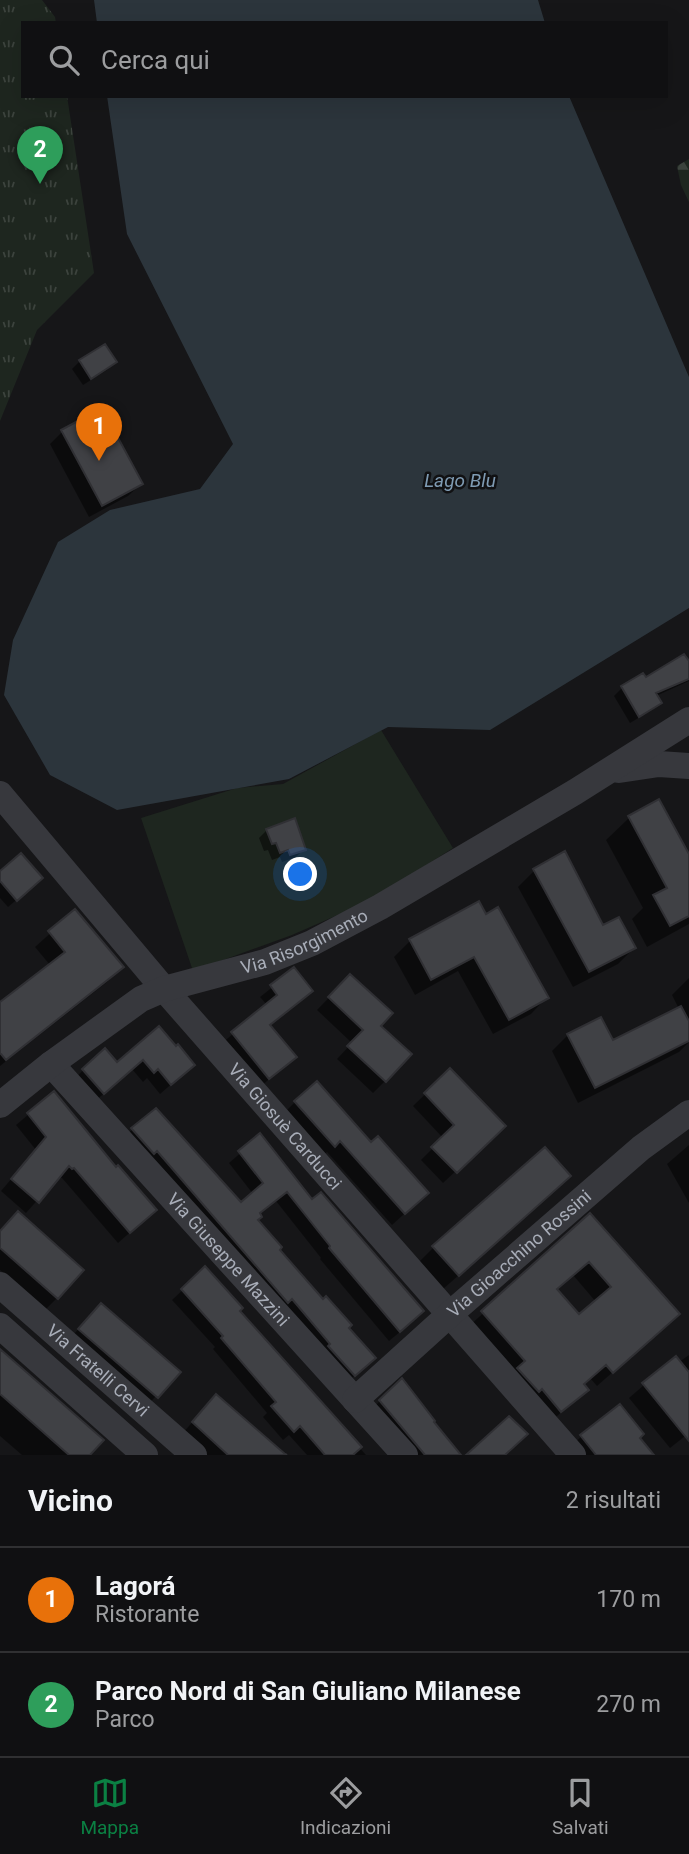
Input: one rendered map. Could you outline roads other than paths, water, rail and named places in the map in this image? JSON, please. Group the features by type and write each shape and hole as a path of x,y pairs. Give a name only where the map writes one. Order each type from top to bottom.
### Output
{"street":[{"name":"Via Risorgimento","path":"682,726 665,742 665,749 671,760 686,766"},
{"name":"Via Risorgimento","path":"0,1105 125,1008 164,989 242,970 312,943 380,907 682,726"},
{"name":"Via Risorgimento","path":"610,770 686,766"},
{"name":"Via Giosuè Carducci","path":"0,794 164,989 573,1455"},
{"name":"Via Giuseppe Mazzini","path":"51,1064 405,1455"},
{"name":"Via Gioacchino Rossini","path":"355,1400 615,1170 689,1113"},
{"name":"Via Fratelli Cervi","path":"0,1284 194,1455"},
{"name":"Via Fratelli Cervi","path":"0,1326 135,1452"},
{"path":"135,1452 155,1422"}],"water":[{"path":"94,0 538,0 544,21 97,21"},
{"name":"Lago Blu","path":"107,98 570,98 689,377 689,608 490,730 388,727 289,779 117,810 50,775 4,695 13,640 58,542 110,510 200,489 233,444 127,234"}],"place":[{"name":"Parco Nord di San Giuliano Milanese","path":"40,184"},
{"name":"Lagorá","path":"99,461"}]}
